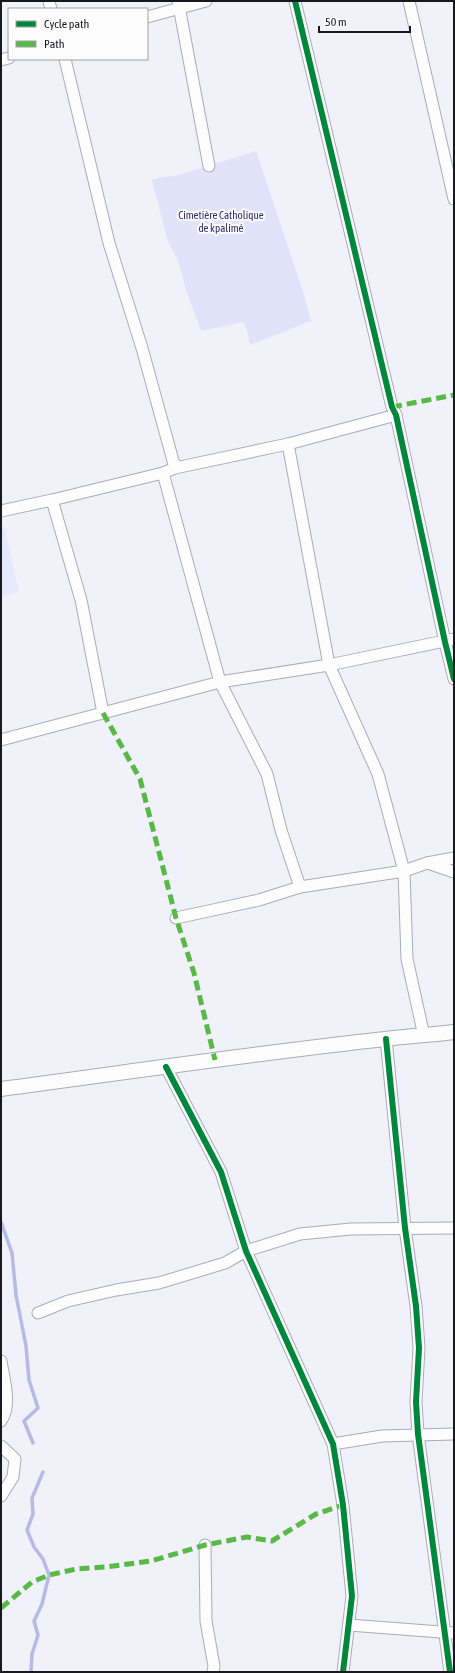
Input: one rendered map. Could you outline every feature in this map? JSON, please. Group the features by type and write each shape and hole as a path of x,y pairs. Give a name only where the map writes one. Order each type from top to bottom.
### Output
{"street":[{"path":"148,17 179,4 206,1"},
{"path":"295,1 392,408 396,415 449,641 454,679"},
{"path":"409,1 453,186 454,200"},
{"path":"179,4 209,166"},
{"path":"64,60 109,243 142,348 175,468"},
{"path":"1,511 163,473 175,468 288,444 396,415"},
{"path":"288,444 329,665 378,774 404,871 407,959 424,1036"},
{"path":"163,473 220,682 267,774 281,830 300,887"},
{"path":"52,500 81,600 104,713"},
{"path":"1,740 220,682 329,665 449,641"},
{"path":"176,918 259,900 300,887 404,871 427,863 454,858"},
{"path":"427,863 454,872"},
{"path":"1,1089 386,1039 454,1032"},
{"path":"386,1039 405,1228 416,1306 419,1348 416,1402 418,1434 428,1518 450,1633 450,1672"},
{"path":"166,1067 221,1172 246,1250 333,1444 343,1505 352,1596 343,1672"},
{"path":"38,1314 68,1301 159,1282 225,1263 246,1250 300,1234 351,1229 454,1228"},
{"path":"1,1361 7,1394 5,1416 1,1421"},
{"path":"333,1444 382,1436 454,1434"},
{"path":"1,1446 15,1459 12,1477 1,1496"},
{"path":"205,1545 206,1621 214,1666 213,1672"},
{"path":"349,1626 450,1633"}],"shaded area":[{"path":"4,527 19,592 1,596 1,528"}],"green space":[{"name":"Cimetière Catholique de kpalimé","path":"256,151 304,295 311,321 250,345 247,330 243,322 201,331 186,290 178,260 168,242 152,180 162,177 175,176"}],"waterway":[{"path":"1,1222 12,1253 16,1295 26,1346 29,1380 38,1408 24,1421 33,1443"},
{"path":"31,1672 32,1654 38,1635 34,1621 42,1604 49,1575 43,1559 34,1547 27,1530 33,1514 32,1498 43,1472"}],"marked path":[{"path":"392,407 454,395"},
{"path":"103,713 140,779 176,918 194,973 215,1060"},
{"path":"1,1608 32,1582 49,1575 76,1569 151,1561 205,1545 247,1537 272,1541 316,1514 343,1505"}],"cycle path":[{"path":"295,1 392,407 396,415 454,679"},
{"path":"386,1039 405,1228 416,1306 419,1348 416,1402 418,1434 450,1672"},
{"path":"166,1067 221,1172 246,1251 333,1444 343,1505 352,1596 343,1672"}]}
